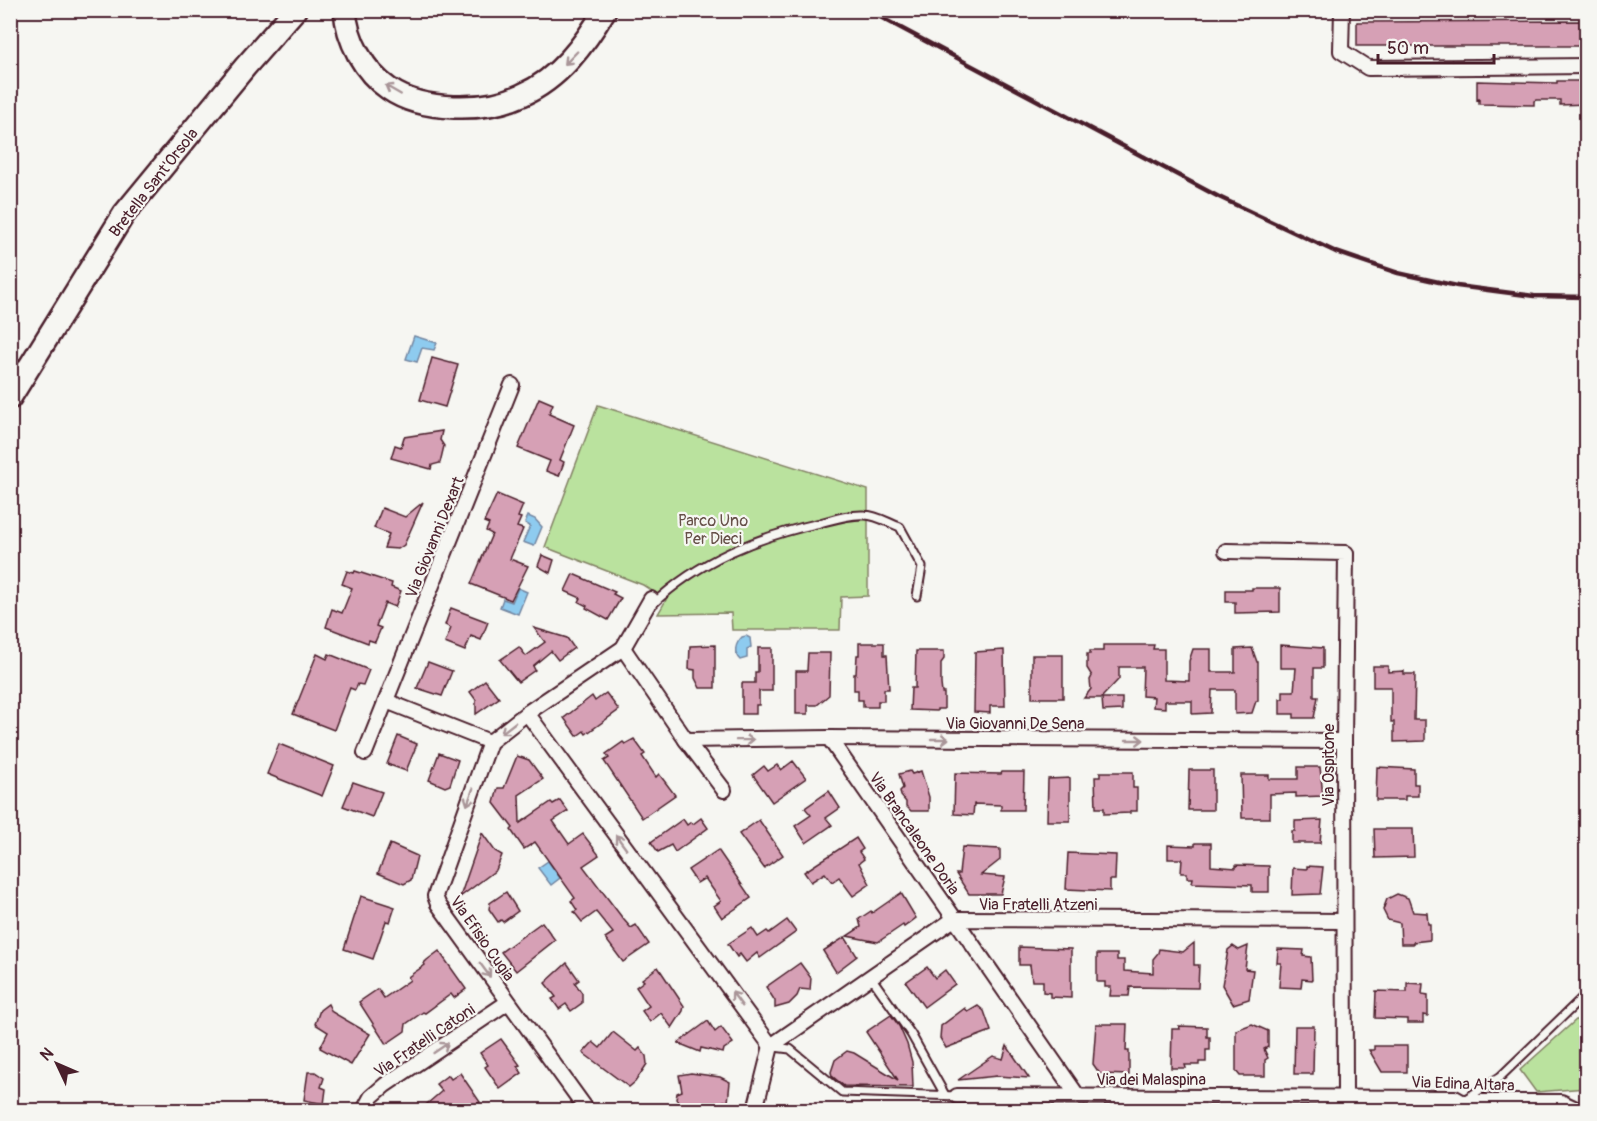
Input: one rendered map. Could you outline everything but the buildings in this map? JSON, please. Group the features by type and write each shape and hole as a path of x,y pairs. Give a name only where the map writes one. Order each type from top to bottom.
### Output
{"main road":[{"name":"Bretella Sant'Orsola","path":"10,398 124,214 244,67 295,10"},
{"path":"345,10 350,36 360,56 373,75 389,89 419,101 466,107 494,105 523,95 551,77 575,54 604,10"}],"street":[{"path":"1342,10 1341,51 1368,68 1587,66"},
{"name":"Via Giovanni Dexart","path":"365,753 512,385"},
{"name":"Via Ospitone","path":"1226,551 1346,554 1345,1097"},
{"path":"386,701 490,742 527,713 623,648 651,599"},
{"path":"623,648 686,740 724,790"},
{"path":"527,713 771,1046"},
{"name":"Via Giovanni De Sena","path":"686,740 829,738 1344,741"},
{"name":"Via Brancaleone Doria","path":"829,738 1077,1095"},
{"name":"Via Efisio Cugia","path":"490,742 435,896 438,904 587,1110"},
{"path":"755,1110 771,1046 954,919"},
{"name":"Via Fratelli Atzeni","path":"954,919 1344,921"},
{"name":"Via Fratelli Catoni","path":"364,1110 371,1097 385,1085 508,1002"},
{"name":"Via dei Malaspina","path":"951,1096 1345,1097"},
{"name":"Via Edina Altara","path":"1345,1097 1455,1098 1462,1102 1561,1102 1578,1110"}],"lane":[{"path":"643,612 660,596 702,566 733,549 807,525 852,515 868,515 900,527 922,567 917,596"},
{"path":"871,976 951,1096"},
{"path":"1462,1102 1500,1077 1587,994"},
{"path":"771,1046 790,1049 842,1092 951,1096"}],"green space":[{"name":"Parco Uno Per Dieci","path":"598,405 868,490 868,596 841,597 840,630 732,630 731,613 658,614 666,600 643,585 545,547"},
{"path":"1586,1011 1586,1088 1536,1092 1520,1070"}],"water":[{"path":"414,336 437,343 434,350 422,348 417,362 406,359"},
{"path":"528,516 535,519 542,527 534,546 523,542 530,526 525,523"},
{"path":"518,588 527,592 518,614 500,607 503,599 512,602"},
{"path":"742,637 750,638 751,647 747,649 747,658 740,660 736,654 736,646"},
{"path":"548,861 560,878 551,885 538,868"}],"railway":[{"path":"867,10 1219,197 1336,252 1398,273 1457,286 1534,296 1586,297"}]}
